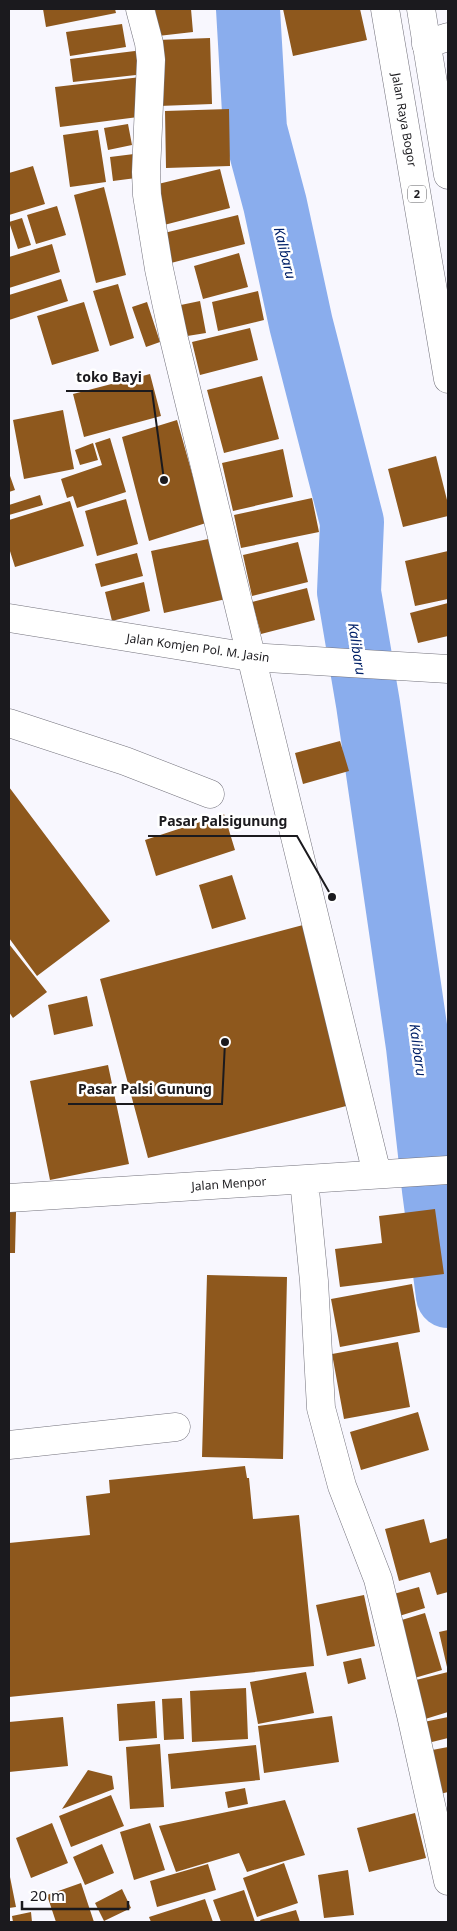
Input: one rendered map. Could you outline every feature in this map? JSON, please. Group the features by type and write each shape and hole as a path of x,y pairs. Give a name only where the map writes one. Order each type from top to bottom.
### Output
{"main road":[{"path":"140,9 149,43 151,60 146,187 159,269 250,657 377,1174"},
{"name":"Jalan Raya Bogor","path":"385,9 448,379"},
{"path":"421,9 437,41 448,175"},
{"name":"Jalan Komjen Pol. M. Jasin","path":"9,618 250,657 435,668"},
{"path":"9,723 125,761 210,794"},
{"name":"Jalan Menpor","path":"9,1198 448,1170"},
{"path":"304,1180 314,1281 321,1408 342,1486 378,1579 448,1881"},
{"path":"9,1445 176,1427"}],"building":[{"path":"43,9 115,9 116,13 46,27"},
{"path":"155,9 191,9 193,32 158,36"},
{"path":"283,9 360,9 367,40 293,56"},
{"path":"122,24 126,47 70,56 66,32"},
{"path":"210,38 212,104 159,106 157,40"},
{"path":"143,50 145,74 73,82 70,59"},
{"path":"141,77 146,116 60,127 55,87"},
{"path":"229,109 230,166 166,168 165,111"},
{"path":"128,124 132,145 108,150 104,128"},
{"path":"98,130 106,182 70,187 63,135"},
{"path":"134,154 136,178 113,181 110,157"},
{"path":"33,166 45,204 9,215 9,173"},
{"path":"220,169 230,208 164,225 154,185"},
{"path":"104,187 126,275 96,283 74,195"},
{"path":"57,206 66,235 36,244 27,215"},
{"path":"238,215 245,244 167,264 160,234"},
{"path":"22,218 31,245 18,249 9,222"},
{"path":"52,244 60,272 9,288 9,257"},
{"path":"239,253 248,287 203,299 194,266"},
{"path":"61,279 68,301 9,320 9,295"},
{"path":"118,284 134,338 110,346 93,291"},
{"path":"258,291 264,320 218,331 212,302"},
{"path":"200,301 206,333 181,337 176,306"},
{"path":"84,302 99,351 52,365 37,316"},
{"path":"147,302 160,342 146,347 132,307"},
{"path":"250,328 258,360 200,375 192,342"},
{"path":"150,374 161,416 84,437 73,394"},
{"path":"262,376 279,439 224,453 207,390"},
{"path":"63,410 74,469 24,479 13,420"},
{"path":"177,420 206,523 149,541 122,437"},
{"path":"110,438 126,492 77,508 73,496 67,498 61,479 102,465 95,443"},
{"path":"93,443 98,460 80,465 75,450"},
{"path":"283,449 293,497 233,511 222,463"},
{"path":"436,456 448,504 448,516 403,527 388,469"},
{"path":"9,473 15,490 9,492"},
{"path":"40,495 43,505 9,515 9,505"},
{"path":"312,498 319,532 241,548 234,515"},
{"path":"126,499 138,544 97,556 85,511"},
{"path":"70,501 84,546 15,567 9,548 9,520"},
{"path":"213,538 226,599 164,613 151,551"},
{"path":"298,542 308,582 252,596 243,555"},
{"path":"448,551 448,599 415,606 405,561"},
{"path":"137,553 143,576 101,587 95,564"},
{"path":"144,582 150,611 112,621 105,592"},
{"path":"307,588 315,620 261,634 252,602"},
{"path":"448,603 448,636 418,643 410,613"},
{"path":"340,741 349,771 303,784 295,753"},
{"path":"9,787 110,921 37,976 9,938"},
{"path":"224,814 235,850 156,876 145,840"},
{"path":"232,875 246,919 212,929 199,885"},
{"path":"303,925 350,1105 148,1158 100,979"},
{"path":"9,944 47,992 13,1018 9,1012"},
{"path":"87,996 93,1026 54,1035 48,1005"},
{"path":"108,1065 129,1164 50,1180 30,1081"},
{"path":"435,1209 444,1274 340,1287 335,1249 382,1243 379,1216"},
{"path":"9,1212 16,1212 15,1253 9,1253"},
{"path":"207,1275 287,1277 283,1459 202,1457"},
{"path":"412,1284 420,1332 340,1347 331,1299"},
{"path":"398,1342 410,1407 344,1419 332,1354"},
{"path":"418,1412 429,1450 361,1470 350,1432"},
{"path":"245,1466 247,1478 249,1478 253,1519 299,1515 314,1666 9,1697 9,1543 90,1535 86,1496 110,1493 109,1480"},
{"path":"424,1519 430,1543 448,1538 448,1592 437,1595 430,1572 399,1581 385,1529"},
{"path":"419,1587 425,1608 396,1617 390,1595"},
{"path":"364,1595 375,1646 327,1656 316,1605"},
{"path":"425,1613 442,1670 411,1679 395,1622"},
{"path":"448,1630 448,1667 447,1667 439,1632"},
{"path":"361,1658 366,1679 348,1684 343,1662"},
{"path":"306,1672 314,1713 258,1724 250,1682"},
{"path":"448,1672 448,1712 422,1720 412,1681"},
{"path":"246,1688 248,1739 192,1742 190,1691"},
{"path":"182,1698 184,1739 164,1740 162,1699"},
{"path":"155,1701 157,1738 119,1741 117,1704"},
{"path":"332,1716 339,1762 264,1773 258,1726"},
{"path":"63,1717 68,1766 9,1772 9,1722"},
{"path":"448,1717 448,1738 424,1744 419,1723"},
{"path":"160,1744 164,1807 130,1809 126,1747"},
{"path":"256,1745 260,1780 171,1789 168,1754"},
{"path":"448,1747 448,1792 436,1795 427,1751"},
{"path":"88,1770 112,1776 114,1789 62,1809"},
{"path":"245,1788 248,1804 228,1808 225,1792"},
{"path":"111,1795 124,1826 71,1847 59,1816"},
{"path":"285,1800 305,1855 247,1872 239,1853 176,1872 159,1826"},
{"path":"415,1813 426,1858 369,1872 357,1828"},
{"path":"52,1823 68,1863 31,1878 16,1838"},
{"path":"150,1823 165,1870 134,1880 120,1832"},
{"path":"102,1844 114,1873 85,1885 73,1857"},
{"path":"284,1863 298,1903 257,1917 243,1878"},
{"path":"208,1864 216,1890 157,1907 150,1881"},
{"path":"348,1870 354,1915 324,1918 318,1875"},
{"path":"9,1872 16,1907 9,1908"},
{"path":"81,1883 94,1922 56,1922 47,1895"},
{"path":"122,1889 131,1908 104,1921 95,1903"},
{"path":"244,1890 255,1922 221,1922 213,1900"},
{"path":"205,1899 213,1922 151,1922 149,1917"},
{"path":"296,1910 300,1922 261,1922 260,1920"},
{"path":"31,1912 32,1922 13,1922 12,1916"}],"waterway":[{"name":"Kalibaru","path":"248,9 255,129 275,204 301,324 352,522 349,592 368,704 418,1047 448,1296"}],"place":[{"name":"toko Bayi","path":"164,480"},
{"name":"Pasar Palsigunung","path":"332,897"},
{"name":"Pasar Palsi Gunung","path":"225,1042"}]}
